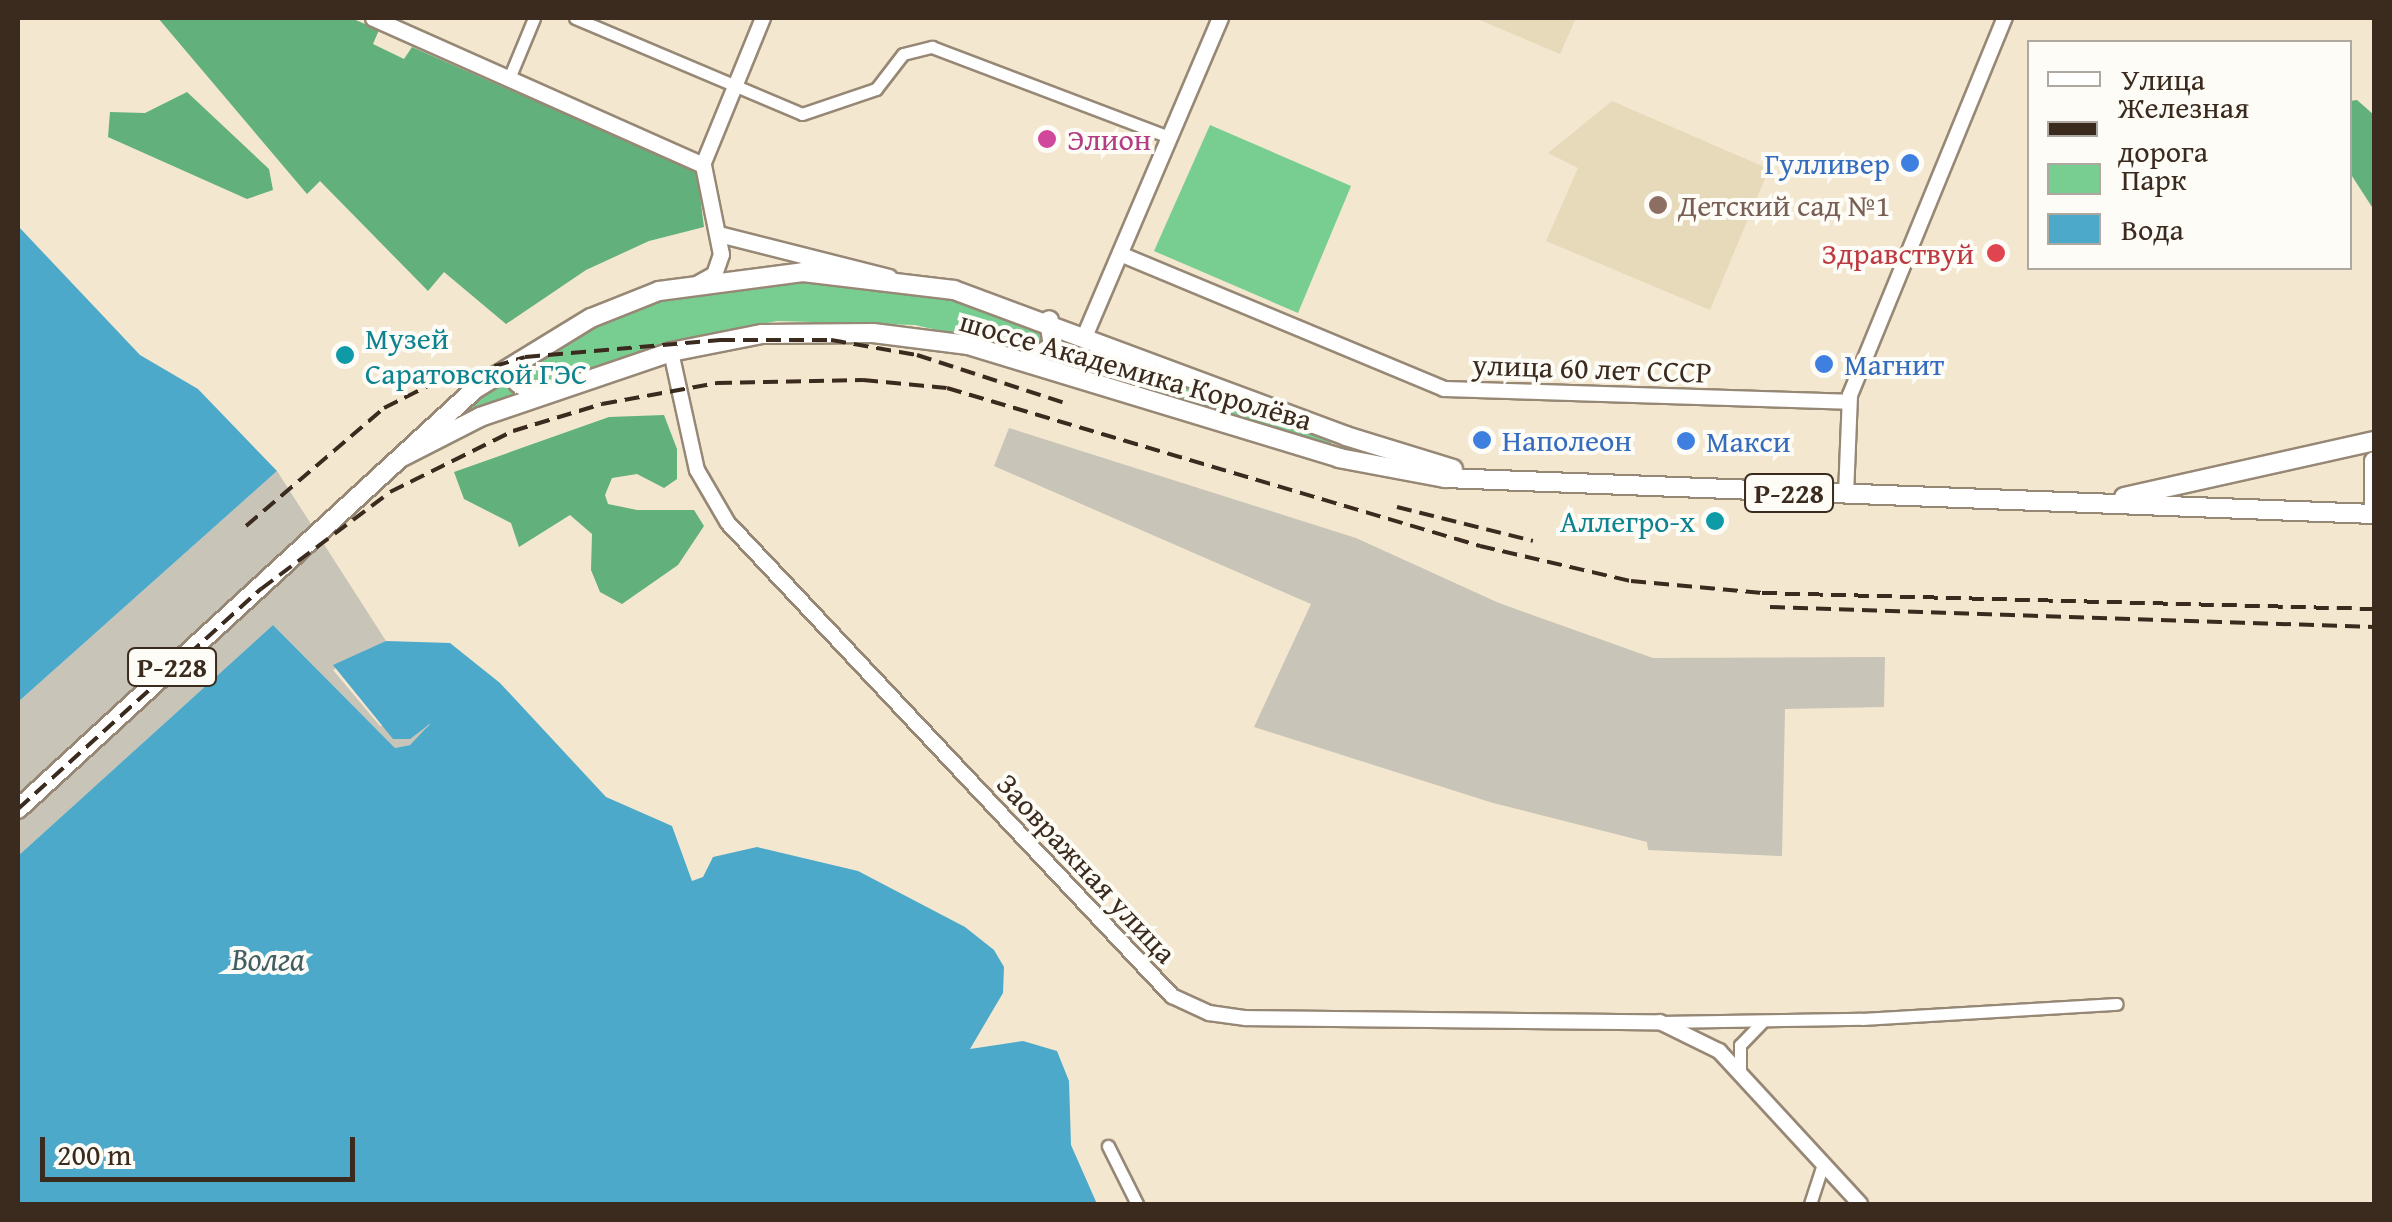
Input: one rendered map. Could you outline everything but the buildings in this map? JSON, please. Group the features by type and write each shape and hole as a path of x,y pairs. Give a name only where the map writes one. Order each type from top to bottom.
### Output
{"highway":[{"name":"шоссе Академика Королёва","path":"402,457 475,389 616,306 698,283 803,272 892,278 1049,320 1346,436 1494,479"},
{"path":"1029,362 1054,346 1049,320"},
{"name":"шоссе Академика Королёва","path":"402,457 539,394 671,352 762,334 857,332 924,338 1029,362 1339,458 1445,478 2374,512"},
{"path":"520,360 518,383 539,394"},
{"name":"шоссе Академика Королёва","path":"2084,502 2189,487 2374,441"},
{"name":"Р-228","path":"18,809 402,457"},
{"path":"2374,461 2374,512"}],"main road":[{"path":"372,18 510,76 703,165 719,234 718,270 698,283"},
{"path":"1086,334 1220,18"},
{"path":"719,234 892,278"}],"street":[{"path":"510,76 534,18"},
{"path":"575,18 807,113 876,89 903,54 932,47 1170,137"},
{"path":"703,165 763,18"},
{"path":"1846,495 1849,402 2005,18"},
{"name":"улица 60 лет СССР","path":"1120,254 1444,389 1849,402"},
{"name":"Заовражная улица","path":"671,352 697,470 728,523 1172,996 1208,1013 1246,1018 1660,1022 1701,1038 1740,1072 1860,1204"},
{"path":"1660,1022 2117,1004"},
{"path":"1740,1072 1740,1045 1766,1020"},
{"path":"1108,1146 1137,1204"},
{"path":"1810,1204 1823,1164"}],"shaded area":[{"path":"1475,18 1576,18 1560,54"},
{"name":"Детский сад №1","path":"1612,101 1769,169 1710,310 1546,241 1578,168 1548,153"},
{"path":"1009,428 1356,538 1499,603 1653,658 1885,657 1884,707 1785,709 1782,856 1648,850 1647,842 1493,803 1254,727 1311,604 994,466"},
{"path":"277,471 386,641 333,670 380,726 430,727 410,745 395,748 273,625 18,856 18,702"}],"green space":[{"path":"158,18 351,18 379,30 373,44 404,59 412,47 697,172 704,227 649,241 586,270 506,324 444,272 428,291 320,181 307,194"},
{"path":"187,92 269,169 273,190 247,199 108,137 110,112 145,113"},
{"path":"2357,100 2374,115 2374,210 2352,176 2352,101"},
{"path":"1210,125 1351,186 1298,313 1154,251"},
{"path":"841,278 970,301 1043,327 1047,345 1033,352 915,325 777,321 660,345 543,389 531,388 523,370 624,311 678,294 734,282"},
{"path":"1067,334 1333,439 1327,449 1043,363"},
{"path":"505,374 517,396 424,440"},
{"path":"664,415 677,449 677,479 664,488 637,474 612,478 605,495 608,504 637,510 694,510 704,526 678,565 622,604 600,592 591,570 592,534 570,515 519,547 511,523 464,499 454,472 609,417"}],"water":[{"path":"18,226 140,355 198,389 277,471 18,702"},
{"name":"Волга","path":"273,625 395,748 410,745 431,723 410,739 393,739 333,665 386,641 450,643 500,683 606,797 672,826 692,881 703,877 713,857 757,847 858,871 965,927 994,950 1004,967 1003,993 970,1049 1023,1041 1057,1051 1069,1081 1071,1145 1097,1204 18,1204 18,856"}],"railway":[{"path":"246,526 384,408 428,386 525,357 720,340 831,340 917,355 1068,404"},
{"path":"18,809 261,589 390,492 513,431 602,404 717,383 863,380 947,388 1480,546 1631,581 1762,593 2374,609"},
{"path":"1397,507 1533,541"},
{"path":"1770,607 2374,627"}],"place":[{"name":"Элион","path":"1047,139"},
{"name":"Гулливер","path":"1910,163"},
{"name":"Детский сад №1","path":"1658,205"},
{"name":"Здравствуй","path":"1996,253"},
{"name":"Музей Саратовской ГЭС","path":"345,355"},
{"name":"Магнит","path":"1824,364"},
{"name":"Наполеон","path":"1482,440"},
{"name":"Макси","path":"1686,441"},
{"name":"Аллегро-х","path":"1715,521"}]}
